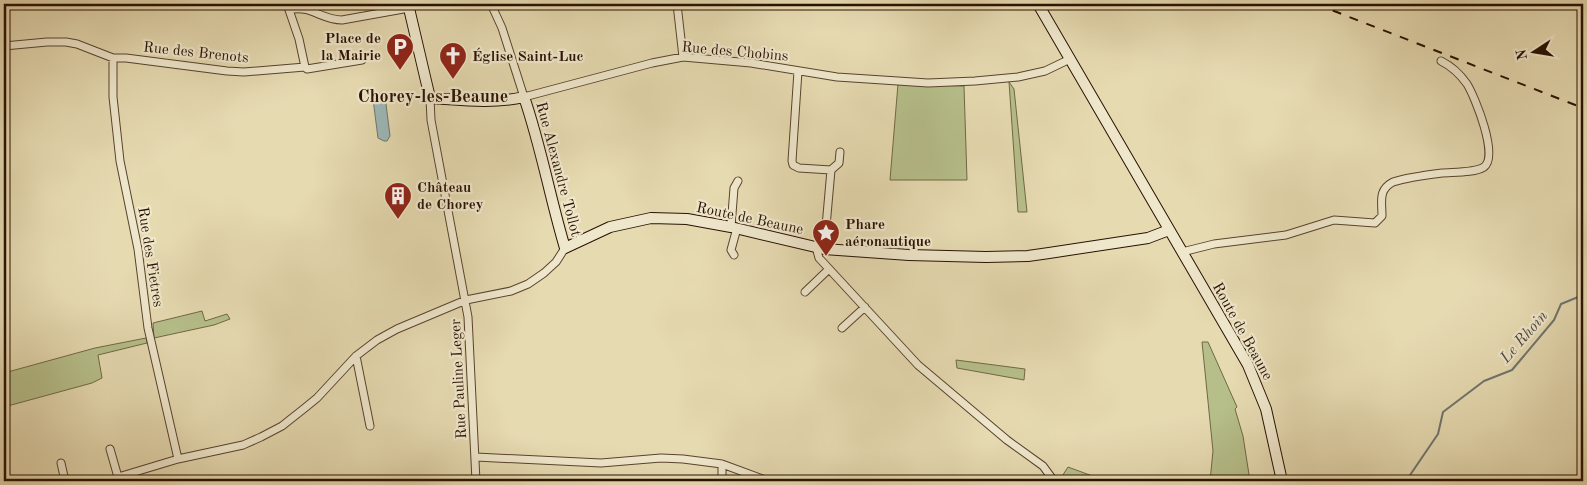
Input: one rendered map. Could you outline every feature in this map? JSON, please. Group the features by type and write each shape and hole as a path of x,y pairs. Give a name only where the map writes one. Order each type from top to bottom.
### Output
{"street":[{"path":"362,60 308,69 305,67 299,38 288,7 306,9 334,20 342,20 409,6 430,98 489,102 524,97 509,50 491,4"},
{"path":"677,4 683,58"},
{"name":"Route de Beaune","path":"1038,4 1248,366 1259,389 1270,422 1282,481"},
{"name":"Rue des Brenots","path":"4,46 66,42 77,44 114,58 235,72 305,67"},
{"name":"Rue des Fietres","path":"114,58 113,97 120,161 138,250 148,328 178,459"},
{"name":"Rue des Chobins","path":"524,97 652,63 683,58 751,63 837,77 928,83 1004,79 1052,69 1070,59"},
{"path":"1182,252 1214,244 1286,235 1334,220 1376,223 1382,216 1382,193 1387,185 1393,182 1440,173 1473,171 1485,166 1488,152 1483,122 1476,100 1460,76 1450,65 1442,61"},
{"path":"798,71 793,165 799,168 831,170"},
{"name":"Rue Alexandre Tollot","path":"524,97 532,118 565,248"},
{"name":"Rue Pauline Leger","path":"430,98 432,128 466,300 470,336 476,481"},
{"path":"840,152 839,163 831,170 818,258 918,365 1007,440 1042,466 1054,481"},
{"path":"734,255 731,250 734,228 734,188 738,181"},
{"name":"Route de Beaune","path":"565,248 610,227 651,218 686,219 820,248 928,256 1028,256 1148,238 1169,230"},
{"path":"105,481 178,459 242,445 282,426 317,398 356,356 377,340 397,329 466,300 511,291 528,284 556,262 565,248"},
{"path":"805,292 829,269"},
{"path":"842,328 865,308"},
{"path":"356,356 370,426"},
{"path":"110,449 118,477"},
{"path":"476,457 601,463 683,458 722,464 768,481"},
{"path":"61,463 65,481"},
{"path":"722,464 722,481"}],"green space":[{"path":"1009,82 1014,89 1027,212 1018,212"},
{"path":"898,84 964,86 967,180 890,180"},
{"path":"202,311 205,321 227,314 230,319 214,325 154,338 153,323"},
{"path":"146,338 147,343 98,355 102,378 92,383 4,407 4,373 95,348"},
{"path":"1202,342 1208,342 1237,407 1235,409 1243,436 1250,481 1210,481 1213,451"},
{"path":"956,360 1025,369 1024,380 957,368"},
{"path":"1068,467 1106,481 1059,481"}],"water":[{"path":"377,93 385,96 390,136 387,141 378,138 373,99"}],"waterway":[{"name":"Le Rhoin","path":"1406,481 1438,434 1443,412 1484,381 1512,370 1554,320 1561,304 1583,295"}],"railway":[{"path":"1316,4 1583,108"}],"place":[{"name":"Place de la Mairie","path":"400,71"},
{"name":"Église Saint-Luc","path":"453,80"},
{"name":"Château de Chorey","path":"398,220"},
{"name":"Phare aéronautique","path":"826,257"}],"district":[{"name":"Chorey-les-Beaune","path":"433,96"}]}
